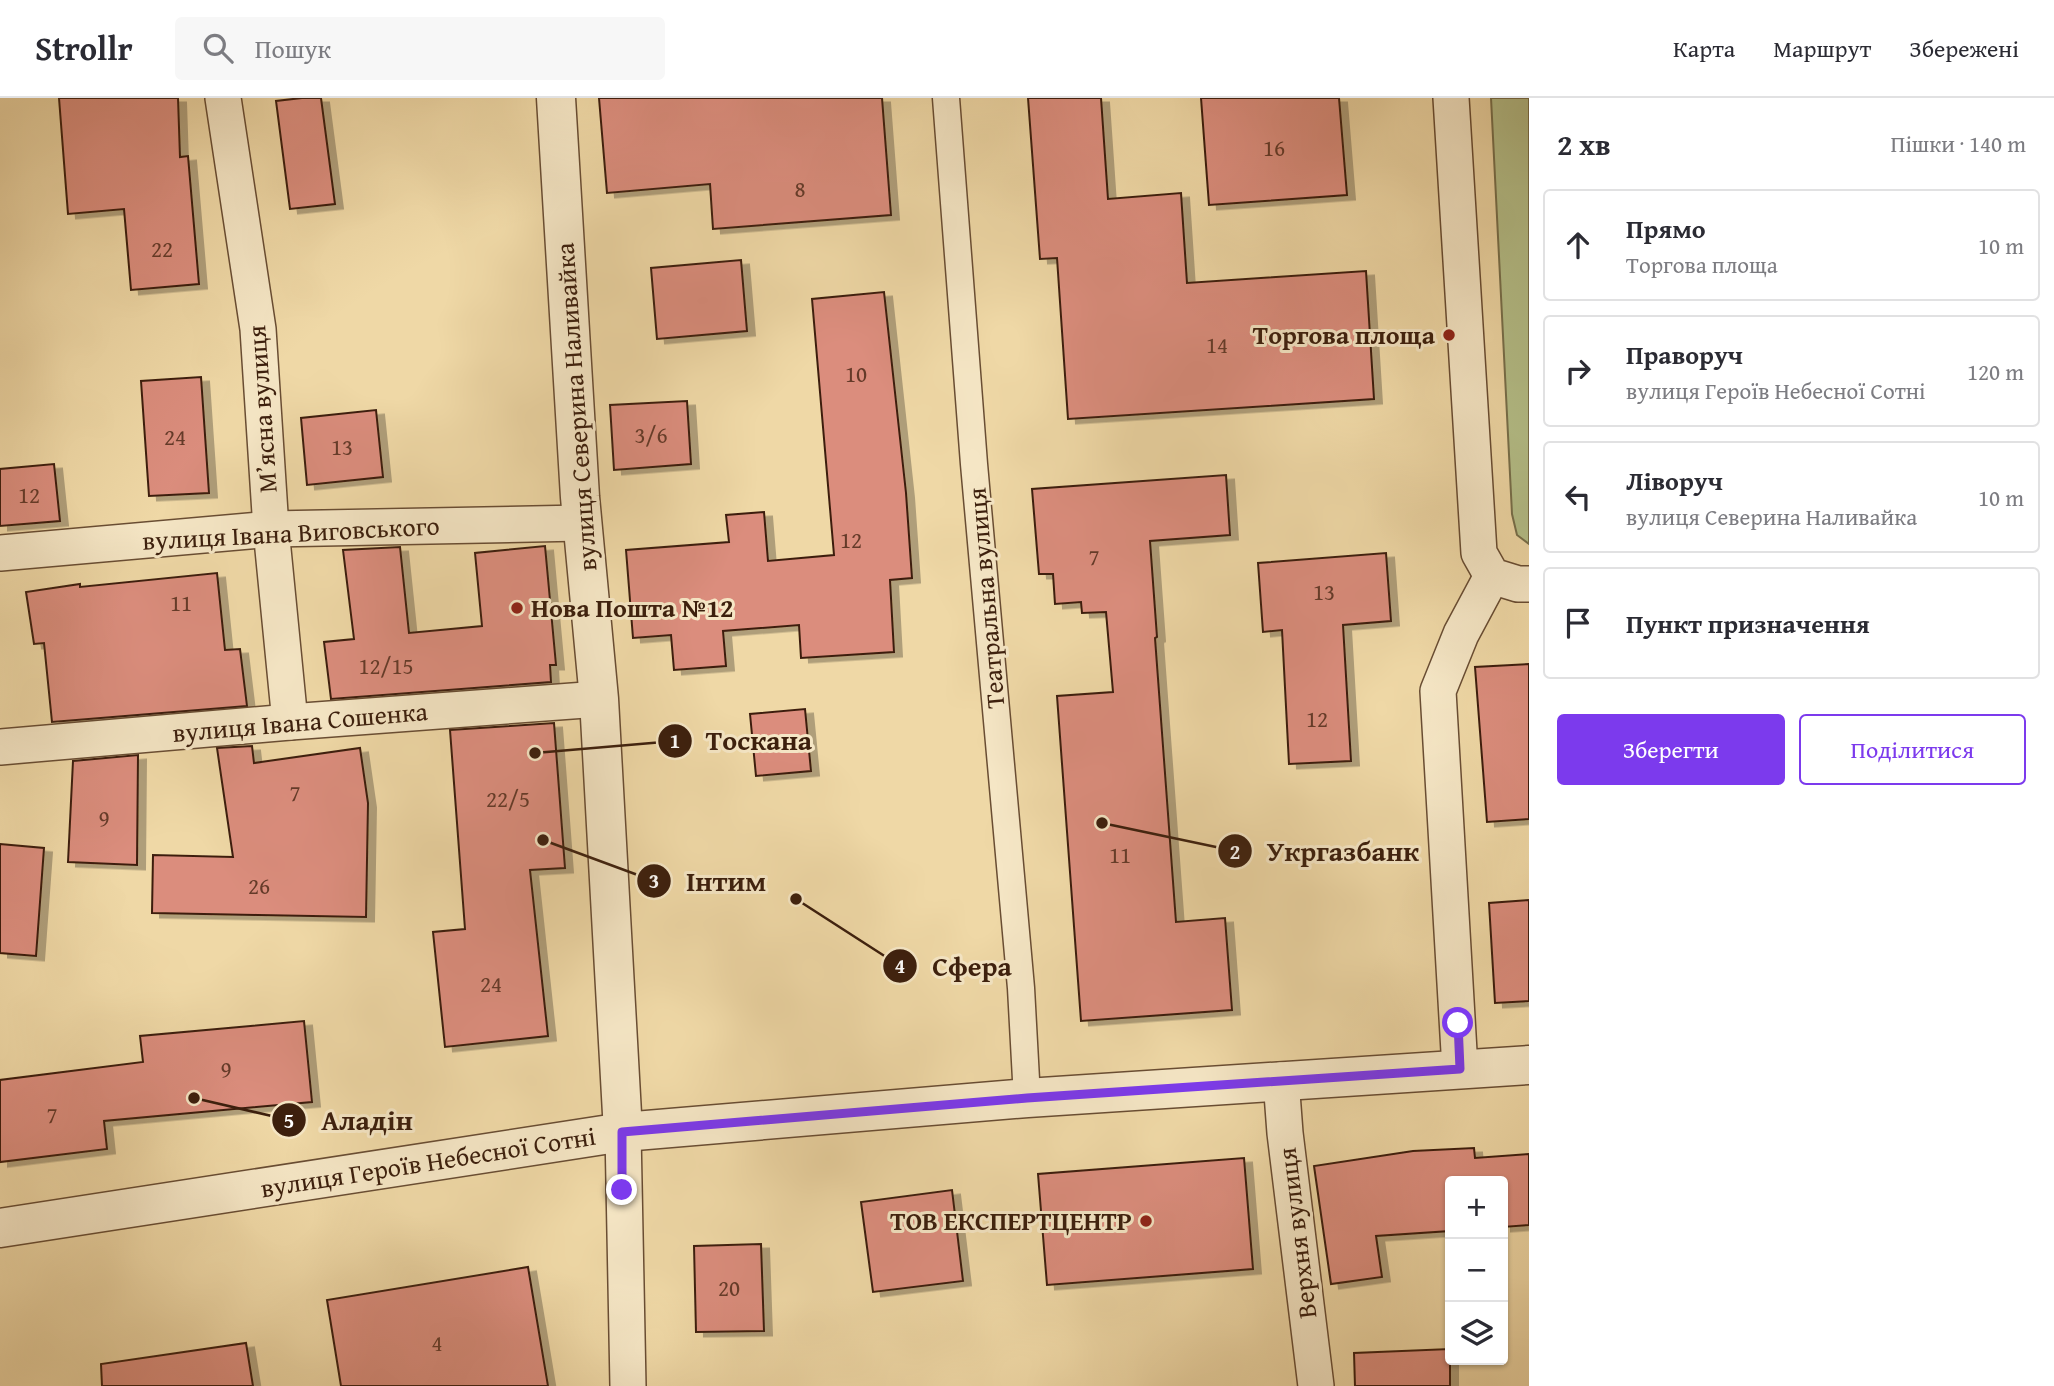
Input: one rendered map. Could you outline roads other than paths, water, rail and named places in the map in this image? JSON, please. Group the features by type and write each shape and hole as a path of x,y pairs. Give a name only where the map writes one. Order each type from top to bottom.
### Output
{"street":[{"name":"Мʼясна вулиця","path":"223,98 258,329 271,529 290,722"},
{"name":"вулиця Северина Наливайка","path":"556,98 582,523 599,699 622,1132 628,1386"},
{"name":"Театральна вулиця","path":"946,98 975,477 1021,988 1027,1098"},
{"path":"1451,98 1479,553 1492,576 1518,584 1529,583"},
{"name":"вулиця Івана Виговського","path":"0,553 271,529 582,523"},
{"path":"1460,1069 1438,691 1461,634 1492,576"},
{"name":"вулиця Івана Сошенка","path":"0,747 599,699"},
{"name":"вулиця Героїв Небесної Сотні","path":"0,1228 622,1132 1027,1098 1529,1065"},
{"name":"Верхня вулиця","path":"1281,1080 1316,1386"}],"place":[{"name":"Торгова площа","path":"1449,335"},
{"name":"Нова Пошта №12","path":"517,608"},
{"name":"Тоскана","path":"535,753"},
{"name":"Укргазбанк","path":"1102,823"},
{"name":"Інтим","path":"543,840"},
{"name":"Сфера","path":"796,899"},
{"name":"Аладін","path":"194,1098"},
{"name":"ТОВ ЕКСПЕРТЦЕНТР","path":"1146,1221"}]}
